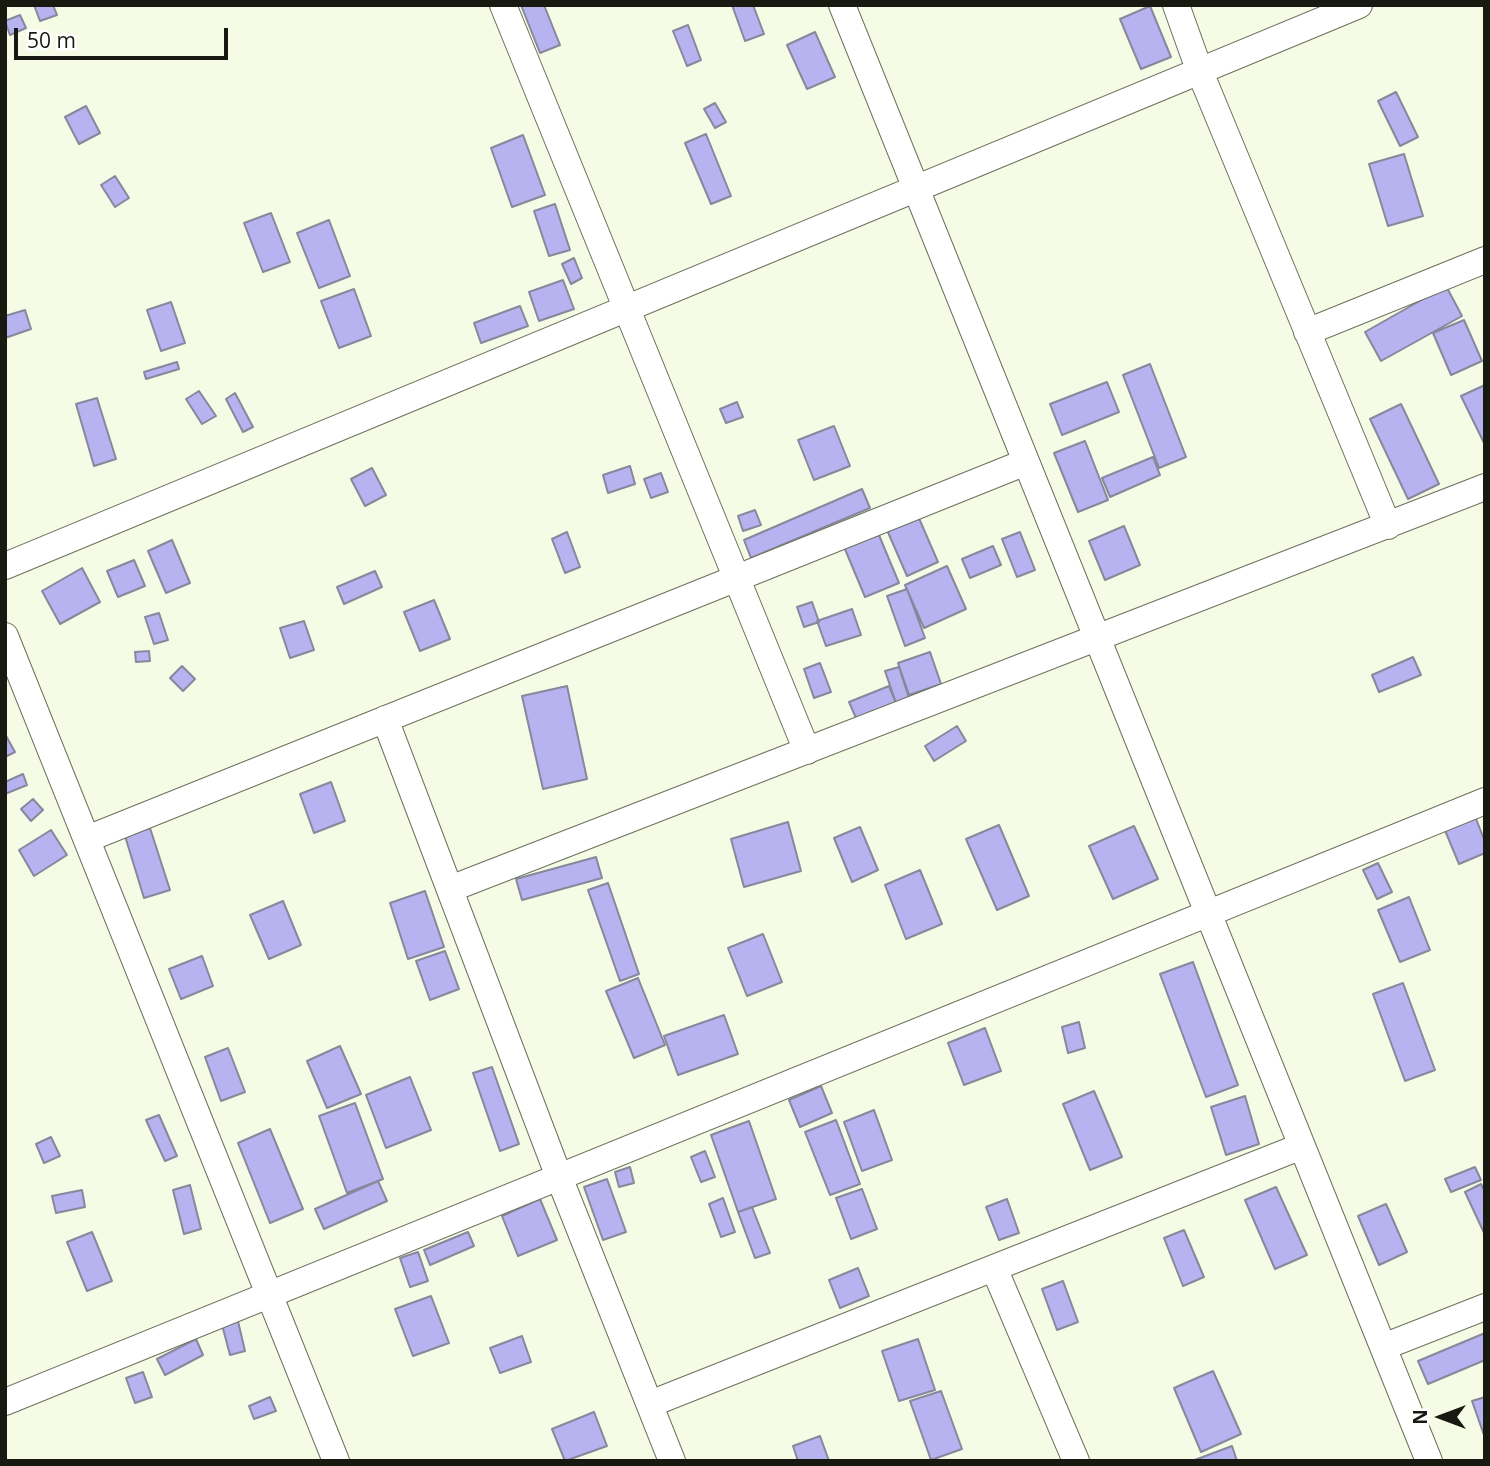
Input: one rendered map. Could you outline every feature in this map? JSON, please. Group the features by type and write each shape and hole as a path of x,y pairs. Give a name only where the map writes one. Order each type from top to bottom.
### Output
{"street":[{"path":"503,5 807,751"},
{"path":"842,5 1429,1461"},
{"path":"1176,5 1199,72 1388,526"},
{"path":"5,566 1359,5"},
{"path":"1307,332 1485,260"},
{"path":"87,839 1026,462"},
{"path":"450,889 1485,487"},
{"path":"5,636 336,1461"},
{"path":"385,719 559,1177 672,1461"},
{"path":"5,1402 1485,801"},
{"path":"650,1405 1302,1146"},
{"path":"994,1268 1076,1461"},
{"path":"1383,1347 1485,1307"}],"building":[{"path":"34,5 53,5 57,15 40,21"},
{"path":"521,5 544,5 560,45 540,53"},
{"path":"732,5 753,5 764,34 745,41"},
{"path":"1150,6 1171,57 1141,69 1120,19"},
{"path":"20,15 26,28 10,35 5,21"},
{"path":"688,25 701,60 687,66 673,31"},
{"path":"815,32 835,77 807,89 787,45"},
{"path":"1396,92 1418,137 1400,146 1378,101"},
{"path":"715,103 726,122 715,128 704,109"},
{"path":"86,106 100,133 79,144 65,117"},
{"path":"706,134 731,196 711,204 685,143"},
{"path":"523,135 545,195 512,207 491,148"},
{"path":"1404,154 1423,216 1388,226 1369,164"},
{"path":"115,176 129,198 115,207 101,185"},
{"path":"555,204 570,250 549,256 534,211"},
{"path":"271,213 290,262 263,272 244,223"},
{"path":"329,220 350,276 319,288 297,233"},
{"path":"574,258 582,278 571,284 562,264"},
{"path":"563,280 574,309 539,321 529,292"},
{"path":"1446,286 1462,316 1381,361 1365,332"},
{"path":"354,289 371,336 339,348 321,301"},
{"path":"171,302 185,343 161,351 147,310"},
{"path":"520,306 528,326 481,343 474,323"},
{"path":"25,310 31,329 5,338 5,316"},
{"path":"1464,320 1482,361 1451,375 1433,333"},
{"path":"177,362 179,369 146,379 144,372"},
{"path":"1150,364 1186,457 1159,468 1123,375"},
{"path":"1107,382 1119,412 1062,435 1050,404"},
{"path":"1485,385 1485,445 1461,396"},
{"path":"199,391 216,416 202,424 186,399"},
{"path":"235,393 253,427 243,432 226,399"},
{"path":"97,398 116,459 94,466 76,404"},
{"path":"737,402 743,417 726,423 720,409"},
{"path":"1401,404 1439,484 1408,499 1370,419"},
{"path":"834,426 850,466 814,480 798,440"},
{"path":"1085,441 1108,500 1078,512 1054,453"},
{"path":"1153,457 1160,475 1110,497 1102,478"},
{"path":"630,466 635,484 608,493 603,475"},
{"path":"372,468 386,495 365,506 351,479"},
{"path":"661,473 668,492 651,498 644,479"},
{"path":"862,489 870,508 751,558 744,540"},
{"path":"755,510 761,525 743,531 738,516"},
{"path":"918,516 938,562 907,576 887,530"},
{"path":"1124,526 1140,565 1105,580 1089,541"},
{"path":"876,528 899,583 865,597 842,542"},
{"path":"567,532 580,567 565,573 552,539"},
{"path":"1020,532 1035,570 1017,577 1002,539"},
{"path":"172,540 190,583 166,593 148,551"},
{"path":"993,546 1001,565 970,578 962,559"},
{"path":"134,560 145,586 118,597 107,571"},
{"path":"947,566 966,609 924,628 905,585"},
{"path":"82,568 100,602 60,624 42,591"},
{"path":"375,571 382,587 344,604 337,587"},
{"path":"907,589 925,638 905,646 887,596"},
{"path":"434,600 450,639 420,651 404,612"},
{"path":"812,602 819,622 804,627 797,607"},
{"path":"852,609 861,635 826,646 817,621"},
{"path":"159,613 168,640 154,644 145,617"},
{"path":"304,621 314,650 290,658 280,628"},
{"path":"149,651 150,661 136,662 135,652"},
{"path":"930,652 941,684 909,695 898,663"},
{"path":"1413,657 1421,675 1379,692 1372,675"},
{"path":"820,663 831,692 814,698 804,669"},
{"path":"182,666 195,679 183,691 170,678"},
{"path":"899,667 909,698 896,703 885,671"},
{"path":"567,686 587,779 543,789 522,696"},
{"path":"889,686 896,703 856,718 849,702"},
{"path":"957,726 966,741 934,761 925,746"},
{"path":"5,734 15,752 5,757"},
{"path":"23,774 27,785 5,794 5,782"},
{"path":"331,782 345,821 314,833 300,794"},
{"path":"33,799 43,810 31,821 21,809"},
{"path":"1475,816 1485,842 1485,853 1459,864 1444,828"},
{"path":"788,822 801,871 744,887 731,839"},
{"path":"999,825 1029,896 997,910 966,839"},
{"path":"1134,826 1158,879 1113,899 1089,846"},
{"path":"860,827 878,870 852,882 834,838"},
{"path":"150,828 170,890 144,898 125,836"},
{"path":"51,830 67,855 34,876 19,850"},
{"path":"596,857 602,878 522,900 516,879"},
{"path":"1378,863 1392,892 1377,899 1363,870"},
{"path":"920,870 942,924 906,939 885,885"},
{"path":"608,883 639,974 620,981 588,890"},
{"path":"425,891 444,947 408,959 390,903"},
{"path":"1409,897 1430,950 1400,962 1378,910"},
{"path":"283,901 301,945 269,959 250,915"},
{"path":"763,934 782,982 747,996 728,948"},
{"path":"445,951 459,989 430,1000 416,961"},
{"path":"202,956 213,986 181,999 169,969"},
{"path":"1193,962 1238,1085 1206,1097 1160,974"},
{"path":"638,978 665,1045 634,1058 606,991"},
{"path":"1403,983 1435,1070 1405,1081 1373,994"},
{"path":"724,1015 738,1054 678,1075 664,1036"},
{"path":"1079,1022 1085,1048 1068,1053 1062,1027"},
{"path":"985,1028 1001,1071 964,1085 948,1043"},
{"path":"340,1046 361,1094 327,1108 307,1061"},
{"path":"228,1048 245,1092 221,1101 205,1057"},
{"path":"492,1067 519,1144 500,1151 473,1073"},
{"path":"410,1077 431,1130 386,1148 366,1095"},
{"path":"821,1086 832,1113 800,1127 789,1100"},
{"path":"1094,1091 1122,1157 1090,1170 1063,1104"},
{"path":"1245,1096 1259,1144 1226,1155 1211,1107"},
{"path":"355,1103 383,1179 347,1193 319,1116"},
{"path":"874,1110 892,1160 862,1171 844,1122"},
{"path":"159,1115 177,1156 165,1161 146,1120"},
{"path":"836,1120 860,1184 830,1195 805,1132"},
{"path":"749,1121 776,1199 738,1212 711,1135"},
{"path":"270,1129 303,1209 270,1223 238,1143"},
{"path":"51,1137 60,1156 44,1163 36,1144"},
{"path":"705,1151 715,1177 701,1182 691,1157"},
{"path":"630,1167 634,1183 619,1187 615,1172"},
{"path":"1475,1167 1481,1180 1451,1192 1445,1179"},
{"path":"607,1179 626,1232 603,1240 584,1187"},
{"path":"378,1181 387,1201 324,1229 315,1209"},
{"path":"1481,1184 1485,1192 1485,1235 1465,1192"},
{"path":"190,1185 201,1229 184,1234 173,1190"},
{"path":"1276,1187 1307,1255 1275,1269 1245,1200"},
{"path":"862,1189 877,1229 851,1239 836,1198"},
{"path":"82,1190 85,1207 56,1213 52,1196"},
{"path":"723,1198 735,1232 721,1237 709,1204"},
{"path":"540,1199 557,1240 518,1256 502,1216"},
{"path":"1007,1199 1019,1233 999,1240 986,1207"},
{"path":"1386,1204 1407,1252 1379,1265 1358,1216"},
{"path":"752,1207 770,1253 755,1258 738,1212"},
{"path":"1184,1230 1204,1277 1183,1286 1164,1238"},
{"path":"92,1232 112,1281 87,1291 67,1242"},
{"path":"468,1232 474,1246 430,1265 424,1250"},
{"path":"418,1252 428,1281 410,1287 400,1258"},
{"path":"858,1268 869,1296 840,1308 829,1280"},
{"path":"1063,1281 1078,1322 1057,1330 1042,1289"},
{"path":"431,1296 449,1343 413,1356 395,1309"},
{"path":"237,1317 245,1351 230,1355 221,1321"},
{"path":"1485,1333 1485,1360 1428,1384 1418,1361"},
{"path":"522,1336 531,1362 500,1373 490,1348"},
{"path":"196,1339 203,1355 165,1375 157,1359"},
{"path":"918,1339 935,1390 899,1401 882,1351"},
{"path":"1213,1371 1241,1434 1201,1452 1174,1388"},
{"path":"143,1372 152,1397 135,1403 126,1378"},
{"path":"941,1391 962,1449 931,1460 910,1401"},
{"path":"270,1397 276,1411 254,1419 249,1406"},
{"path":"1485,1397 1485,1438 1472,1401"},
{"path":"594,1412 607,1446 565,1461 552,1429"},
{"path":"820,1436 829,1461 798,1461 793,1446"},
{"path":"1232,1446 1237,1461 1192,1461"}]}
